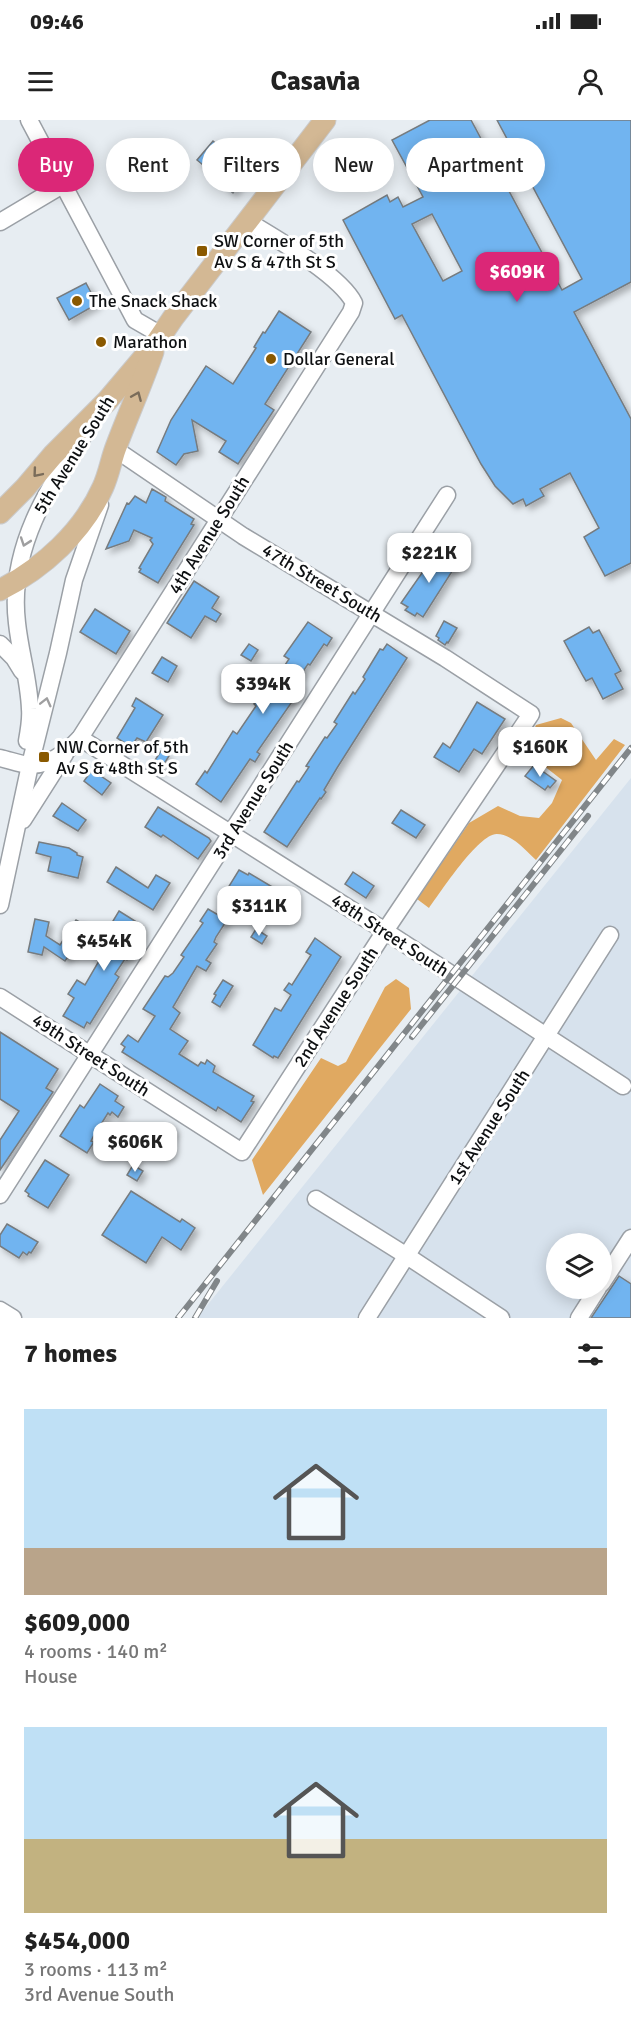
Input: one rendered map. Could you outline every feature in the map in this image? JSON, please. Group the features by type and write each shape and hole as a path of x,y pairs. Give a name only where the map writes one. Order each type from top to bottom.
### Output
{"main road":[{"name":"5th Avenue South","path":"107,401 158,339 325,120"},
{"name":"5th Avenue South","path":"103,487 115,449 158,339"},
{"path":"0,513 25,488 52,455 107,401"},
{"path":"8,586 38,567 68,538 103,487"}],"street":[{"path":"29,120 39,138"},
{"path":"0,222 51,192"},
{"path":"68,192 135,320 158,339"},
{"name":"4th Avenue South","path":"80,738 354,303 351,296 334,279 287,245 247,221"},
{"name":"5th Avenue South","path":"31,762 27,742 31,711 28,688 17,621 8,586 37,512 63,466 107,401"},
{"name":"47th Street South","path":"115,449 219,520 372,613 531,714"},
{"name":"5th Avenue South","path":"0,905 74,580 101,504 103,487"},
{"name":"3rd Avenue South","path":"0,1195 447,495"},
{"path":"0,644 18,665 28,688"},
{"name":"2nd Avenue South","path":"242,1152 385,931 531,714"},
{"path":"17,828 64,754 80,738"},
{"name":"48th Street South","path":"80,738 385,931 623,1086"},
{"path":"0,758 31,762 51,760 64,754"},
{"name":"1st Avenue South","path":"367,1318 610,935"},
{"name":"49th Street South","path":"0,997 242,1152"},
{"path":"316,1199 501,1318"},
{"path":"612,1267 631,1238"},
{"path":"579,1318 591,1299"},
{"path":"0,1310 13,1318"}],"shaded area":[{"path":"561,718 571,723 596,760 614,739 625,745 536,860 508,837 497,834 489,836 460,865 429,908 417,899 469,823 498,806 520,816 539,818 552,803 562,780 525,751 536,725"},
{"path":"631,778 631,1318 197,1318"},
{"path":"396,979 409,988 411,1009 263,1195 252,1160 321,1058 338,1066 346,1062 385,987"}],"building":[{"path":"430,120 471,120 481,138 406,138 406,166 394,144 394,139"},
{"path":"497,120 631,120 631,282 574,312 631,419 631,563 605,576 584,537 599,528 570,473 540,489 544,496 526,506 523,499 513,504 495,486 402,315 395,319 343,220 387,195 390,202 398,197 403,207 423,197 420,192 510,192 562,290 582,279 535,192 545,192 545,138 507,138","holes":["432,214 462,271 443,281 412,224"]},
{"path":"202,154 202,164 197,160"},
{"name":"The Snack Shack","path":"86,283 97,304 69,320 57,298"},
{"path":"279,311 311,332 265,404 274,410 238,464 219,452 226,441 192,420 198,451 184,454 176,465 157,452 171,420 206,366 233,384 256,348 254,347 263,332 265,333"},
{"path":"152,489 166,497 165,501 194,519 191,524 194,525 158,583 139,572 153,544 150,540 152,538 134,530 129,541 106,549 127,503 129,504 135,496 146,503"},
{"path":"438,550 458,562 423,617 417,613 415,616 405,610 408,607 401,603"},
{"path":"194,581 219,597 212,608 221,614 216,622 205,616 191,638 167,623"},
{"path":"95,609 130,631 116,654 80,632"},
{"path":"444,621 457,628 445,645 436,636"},
{"path":"308,622 332,638 327,646 324,644 296,682 303,686 257,752 260,754 255,762 250,759 221,802 196,784 205,771 207,773 233,731 237,734 256,706 254,704 262,692 266,694 289,659 284,656"},
{"path":"589,627 593,633 599,630 621,671 615,674 623,689 603,699 592,678 586,681 564,641"},
{"path":"249,644 258,650 251,661 241,655"},
{"path":"387,644 407,658 337,768 324,790 326,792 287,847 264,832 297,781 299,782 309,767 306,766 325,737 327,738 337,724 334,722 353,692 355,694 365,679 363,677 380,649 383,650"},
{"path":"162,657 177,666 168,682 152,673"},
{"path":"136,698 163,715 146,742 137,738 131,747 117,738 135,708 132,706"},
{"path":"477,702 505,719 482,754 474,749 459,772 434,757 443,743 450,748"},
{"path":"161,751 169,756 159,772 151,766"},
{"path":"534,765 556,781 550,788 548,786 545,790 525,776"},
{"path":"92,770 111,783 102,795 84,781"},
{"path":"62,803 86,820 78,831 53,816"},
{"path":"158,807 209,838 211,841 198,859 163,835 161,837 145,827"},
{"path":"401,810 425,825 416,838 392,823"},
{"path":"39,842 69,848 83,857 78,878 48,871 51,857 36,853"},
{"path":"116,867 148,888 156,875 170,883 153,910 107,882"},
{"path":"239,870 248,875 249,873 279,891 277,893 286,898 278,911 245,891 237,904 223,896"},
{"path":"353,872 374,886 366,898 345,884"},
{"path":"208,909 227,920 216,937 214,942 217,944 206,960 211,963 206,971 197,966 173,1007 180,1013 170,1029 188,1041 179,1054 198,1066 201,1062 205,1064 207,1060 215,1066 213,1072 254,1096 251,1101 254,1102 241,1122 218,1107 216,1111 122,1052 125,1047 121,1044 128,1035 138,1042 155,1016 143,1009 165,976 168,977 173,973 184,957 181,955 203,923 200,921"},
{"path":"119,911 143,926 139,933 142,934 127,960 125,959 115,974 119,977 90,1024 87,1022 84,1028 63,1016 74,998 68,994 77,980 85,985 117,930 110,926"},
{"path":"35,919 49,922 46,936 60,945 76,920 89,927 65,961 44,947 42,955 28,952"},
{"path":"256,929 267,936 262,944 251,937"},
{"path":"315,938 341,957 278,1058 274,1056 273,1058 253,1045 275,1008 281,1011 291,995 284,990 289,983 292,985 311,955 306,952"},
{"path":"223,980 233,986 220,1007 212,1002"},
{"path":"0,1032 58,1069 46,1088 53,1092 0,1170 0,1140 19,1111 0,1099"},
{"path":"100,1084 118,1096 115,1101 124,1107 118,1117 112,1112 110,1115 108,1113 93,1137 91,1141 94,1142 87,1153 60,1136 80,1105 84,1108"},
{"path":"164,1124 174,1130 161,1151 148,1140 158,1125 162,1127"},
{"path":"45,1160 69,1175 48,1208 28,1196 29,1194 25,1191"},
{"path":"133,1165 143,1171 137,1181 127,1175"},
{"path":"131,1191 180,1222 182,1219 195,1228 181,1250 162,1237 146,1263 102,1235"},
{"path":"7,1224 38,1242 31,1253 27,1255 23,1252 19,1258 0,1246 0,1235"},
{"path":"619,1276 631,1284 631,1318 591,1318 604,1299 612,1299 612,1286"}],"railway":[{"path":"178,1318 631,748"},
{"path":"412,1037 588,816"},
{"path":"195,1318 217,1281"}],"place":[{"name":"SW Corner of 5th Av S & 47th St S","path":"202,251"},
{"name":"The Snack Shack","path":"77,301"},
{"name":"Marathon","path":"101,342"},
{"name":"Dollar General","path":"271,359"},
{"name":"NW Corner of 5th Av S & 48th St S","path":"44,757"}]}
